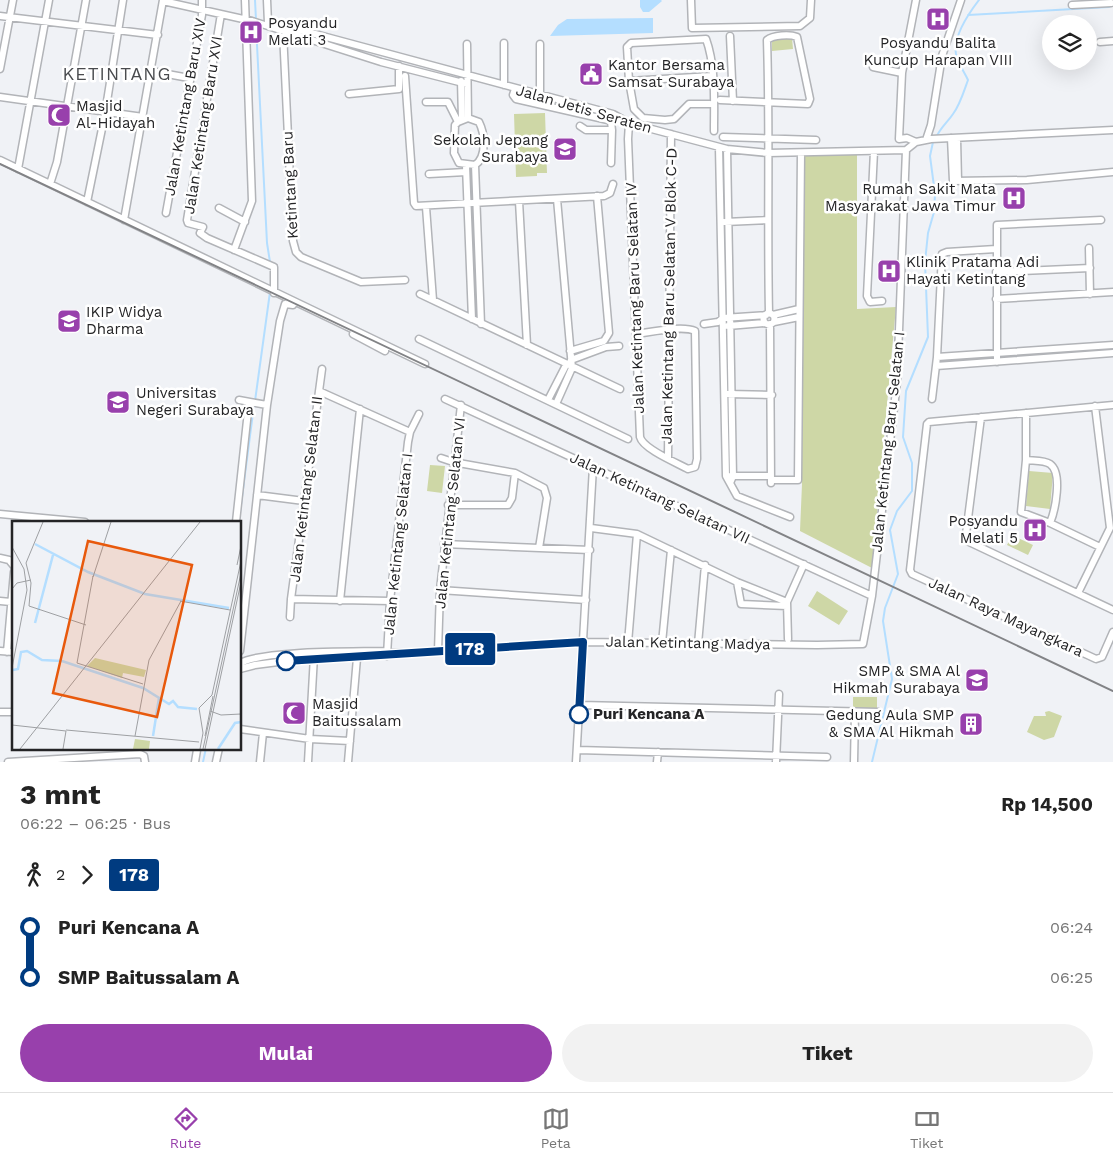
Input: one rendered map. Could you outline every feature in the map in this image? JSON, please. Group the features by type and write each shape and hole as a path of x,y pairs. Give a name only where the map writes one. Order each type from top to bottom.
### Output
{"street":[{"path":"0,70 13,0"},
{"path":"18,169 49,0"},
{"path":"50,184 57,162 86,0"},
{"path":"87,202 106,112 123,0"},
{"path":"124,220 163,0"},
{"name":"Jalan Jetis Seraten","path":"163,0 267,24 278,24 613,114 628,123 719,148 768,153 906,150"},
{"name":"Jalan Ketintang Baru XIV","path":"166,213 202,10 202,0"},
{"path":"234,250 252,201 249,20 245,0"},
{"path":"267,0 267,24"},
{"path":"691,0 693,38"},
{"path":"692,28 800,26 810,18 811,0"},
{"path":"916,0 902,73 899,139 907,138 916,142"},
{"path":"929,140 941,59 961,0"},
{"path":"1072,5 1111,4"},
{"name":"Jalan Ketintang Baru XVI","path":"221,14 187,220 188,223 202,227 200,234 272,266 272,292"},
{"path":"0,16 158,35"},
{"name":"Jalan Jetis Seraten","path":"267,24 283,32 464,83"},
{"name":"Ketintang Baru","path":"283,32 293,241 296,252 302,257 361,282 405,280"},
{"path":"730,36 734,101"},
{"path":"720,100 734,101 769,103 806,105 810,102 798,39 794,36 771,37 767,40 769,103 767,220 772,395 771,480"},
{"path":"710,104 689,104 674,118 665,120 643,118 634,109 627,47 631,43 693,38 704,38 707,40 712,76 714,131"},
{"path":"1100,42 1113,41"},
{"path":"504,42 504,85"},
{"path":"467,44 463,120 454,130 454,153 459,163 466,169 472,319"},
{"path":"540,44 540,95"},
{"path":"349,94 399,89 400,66"},
{"path":"873,67 902,73"},
{"path":"151,71 189,78"},
{"path":"405,76 414,203 419,207 608,195 613,184"},
{"path":"630,81 712,76"},
{"path":"515,88 513,95 516,99 610,121 612,130 611,163"},
{"path":"0,97 143,117"},
{"path":"426,102 448,102 463,120 479,122 482,128 483,155 481,161 466,169 429,174"},
{"name":"Jalan Ketintang Baru Selatan IV","path":"628,123 641,440 644,444 668,458"},
{"path":"580,126 586,130 612,130"},
{"path":"906,150 916,142 942,138 1113,130"},
{"name":"Jalan Ketintang Baru Selatan V Blok C-D","path":"668,458 671,134"},
{"path":"723,137 816,140"},
{"path":"954,138 952,179 958,181 1028,180 1113,172"},
{"path":"719,148 725,222"},
{"path":"727,149 725,322 729,479 737,496 790,517"},
{"name":"Jalan Ketintang Baru Selatan I","path":"863,644 872,596 897,382 906,150"},
{"path":"874,151 867,296 870,302 882,301"},
{"path":"729,479 798,480 801,153"},
{"path":"0,160 425,364"},
{"path":"475,165 481,324"},
{"path":"570,351 604,341 609,333 597,196"},
{"path":"556,404 570,364 557,199"},
{"path":"519,201 527,346"},
{"path":"426,207 433,300"},
{"path":"219,208 245,222"},
{"path":"725,222 767,220"},
{"path":"997,362 997,226 1000,224 1101,220"},
{"path":"1089,248 1090,294"},
{"path":"932,399 937,357 942,254 946,252 996,249"},
{"path":"996,272 1090,268"},
{"path":"996,298 1113,292"},
{"path":"420,294 620,389"},
{"path":"241,641 257,495 264,404 280,321 286,303 385,351"},
{"path":"704,324 769,319 799,313"},
{"path":"636,334 669,330 691,329 695,331 697,459 695,467 688,469 668,458"},
{"path":"418,339 628,439"},
{"path":"548,400 570,364 606,347 619,346"},
{"path":"937,357 1113,346"},
{"path":"936,366 1113,353"},
{"name":"Jalan Ketintang Selatan II","path":"322,369 291,599 390,601"},
{"path":"319,391 410,432"},
{"path":"728,394 772,395"},
{"name":"Jalan Ketintang Selatan VII","path":"445,399 872,596"},
{"path":"239,400 264,404"},
{"path":"236,521 251,402"},
{"path":"1113,404 981,417 966,534 968,541 1113,610"},
{"name":"Jalan Ketintang Selatan VI","path":"438,652 444,544 461,406"},
{"path":"1078,593 1100,547 1110,533 1095,406"},
{"path":"340,601 360,409"},
{"path":"1026,413 1026,460 1020,512 1050,523 1100,547"},
{"name":"Jalan Ketintang Selatan I","path":"389,653 390,601 410,432 419,414"},
{"name":"Jalan Raya Mayangkara","path":"981,417 929,422 927,424 910,570 912,574 1096,659 1102,657 1113,632"},
{"path":"441,458 515,473 544,488 546,493 539,548"},
{"path":"1026,460 1049,463 1054,469 1057,499 1050,523"},
{"path":"576,762 590,550 593,467"},
{"path":"448,505 508,505 512,498 515,473"},
{"path":"257,495 304,501"},
{"path":"0,514 66,521"},
{"path":"591,528 637,534 787,604"},
{"path":"628,643 637,534"},
{"path":"444,544 590,550"},
{"path":"662,643 670,550"},
{"path":"0,558 9,560 12,564"},
{"path":"788,639 787,604 804,564"},
{"path":"698,644 705,565"},
{"path":"738,582 739,601 741,604 787,604"},
{"path":"440,590 586,600"},
{"path":"7,652 12,592"},
{"path":"290,618 291,599"},
{"path":"0,601 11,602"},
{"name":"Jalan Ketintang Madya","path":"241,663 251,659 438,652 583,642 863,644"},
{"path":"241,651 251,659"},
{"name":"Jalan Ketintang Madya","path":"241,670 254,664 314,657 357,658 389,653"},
{"path":"308,762 314,657"},
{"path":"348,762 357,658"},
{"path":"776,759 778,694"},
{"path":"580,705 878,712"},
{"path":"854,762 855,712"},
{"path":"241,728 310,739 350,741"},
{"path":"260,762 263,733"},
{"path":"195,762 197,750"},
{"path":"578,750 698,753 776,759 827,757"},
{"path":"657,762 658,752"},
{"path":"698,753 698,762"},
{"path":"8,762 108,759 140,754 144,756 145,762"}],"green space":[{"path":"792,38 793,49 772,51 772,40"},
{"path":"545,113 547,173 537,173 537,176 516,177 514,114"},
{"path":"857,153 857,309 896,307 872,568 800,531 802,484 803,156"},
{"path":"430,465 445,466 442,493 427,491"},
{"path":"1029,471 1053,473 1050,509 1026,506"},
{"path":"1012,535 1033,545 1028,555 1007,545"},
{"path":"817,591 848,611 839,625 808,606"},
{"path":"853,697 877,697 877,710 853,709"},
{"path":"1049,711 1062,716 1054,737 1044,740 1027,732 1034,716 1046,716 1045,712"}],"water":[{"path":"640,0 662,1 649,12 643,12 640,7"},
{"path":"653,18 653,33 550,36 558,25 567,19"}],"waterway":[{"path":"255,0 256,20"},
{"path":"936,138 958,106 968,80 958,61 956,47 959,33 979,0"},
{"path":"968,15 1109,7"},
{"path":"256,25 267,243 270,262"},
{"path":"872,762 892,679 883,621 885,608 898,574 890,530 897,511 912,491 912,463 903,437 906,391 928,337 925,262 928,233 934,212 935,194 930,156 933,142"},
{"path":"255,401 270,292"},
{"path":"239,520 254,405"},
{"path":"203,762 206,750"}],"railway":[{"path":"0,164 1113,691"}],"bus line":[{"name":"178","path":"286,661 583,642 579,714"}],"place":[{"name":"Posyandu Balita Kuncup Harapan VIII","path":"938,19"},
{"name":"Posyandu Melati 3","path":"251,32"},
{"name":"Kantor Bersama Samsat Surabaya","path":"591,74"},
{"name":"Masjid Al-Hidayah","path":"59,115"},
{"name":"Sekolah Jepang Surabaya","path":"565,149"},
{"name":"Rumah Sakit Mata Masyarakat Jawa Timur","path":"1014,198"},
{"name":"Klinik Pratama Adi Hayati Ketintang","path":"889,271"},
{"name":"IKIP Widya Dharma","path":"69,321"},
{"name":"Universitas Negeri Surabaya","path":"118,402"},
{"name":"Posyandu Melati 5","path":"1035,530"},
{"name":"SMP & SMA Al Hikmah Surabaya","path":"977,680"},
{"name":"Masjid Baitussalam","path":"294,713"},
{"name":"Puri Kencana A","path":"579,714"},
{"name":"Gedung Aula SMP & SMA Al Hikmah","path":"971,724"}],"district":[{"name":"KETINTANG","path":"117,74"}]}
